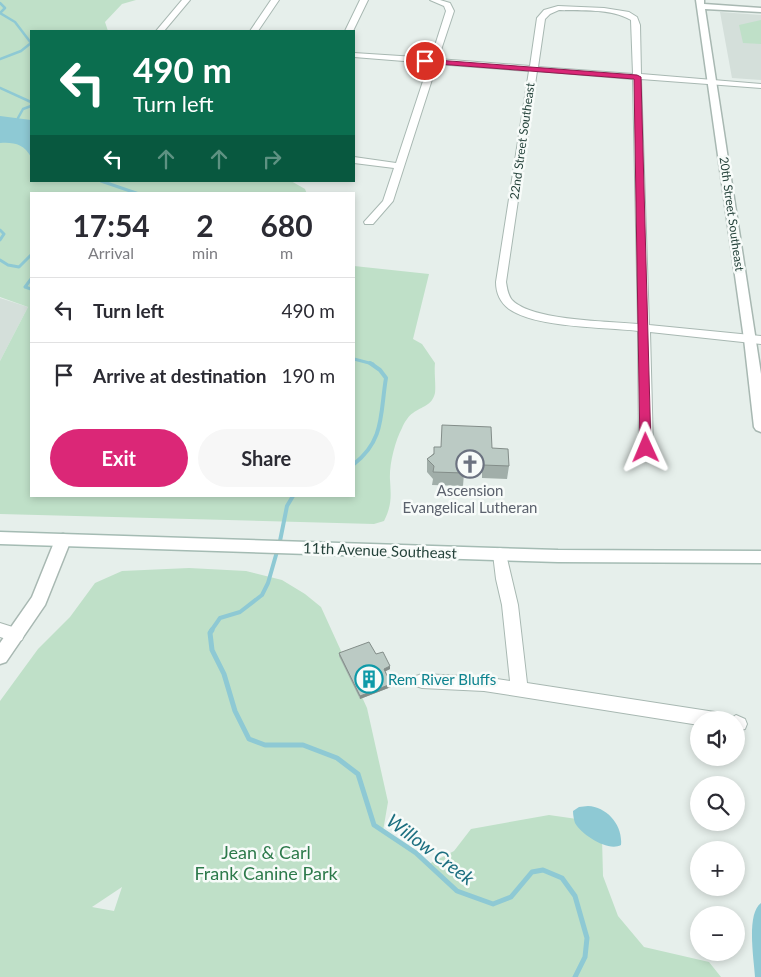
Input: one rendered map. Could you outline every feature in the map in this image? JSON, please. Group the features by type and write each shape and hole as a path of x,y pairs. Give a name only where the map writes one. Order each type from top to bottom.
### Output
{"street":[{"path":"161,30 186,0"},
{"path":"255,30 275,0"},
{"path":"349,30 364,0"},
{"path":"369,222 384,208 388,201 450,9 445,3 434,0"},
{"path":"701,3 761,10"},
{"name":"20th Street Southeast","path":"701,3 756,340 761,427"},
{"name":"22nd Street Southeast","path":"590,9 558,8 543,15 533,68 501,282 502,295 511,306 547,318 643,328"},
{"path":"590,9 622,13 630,16 635,21 646,448"},
{"path":"355,56 761,86"},
{"path":"355,160 399,166"},
{"path":"643,328 756,340"},
{"name":"11th Avenue Southeast","path":"0,538 617,557 761,557"},
{"path":"0,656 39,600 63,540"},
{"path":"500,554 503,579 510,605 519,690"},
{"path":"0,630 16,635"},
{"path":"422,681 484,684 690,716"}],"shaded area":[{"path":"720,12 761,15 761,80 732,78"},
{"path":"0,298 28,307 0,361"}],"green space":[{"path":"0,0 136,0 122,4 105,22 108,30 30,30 30,182 293,182 305,189 306,192 30,192 30,497 355,497 355,266 429,274 413,339 422,344 435,363 435,393 432,401 410,415 399,433 390,474 391,491 388,510 384,521 374,524 0,514 0,361 28,307 0,297"},
{"path":"761,20 761,44 743,43 739,25"},
{"name":"Jean & Carl Frank Canine Park","path":"189,568 246,571 282,580 305,594 321,607 367,708 388,802 383,831 429,864 454,851 471,829 549,815 584,820 602,838 603,876 618,916 644,947 690,958 690,961 709,962 721,977 0,977 0,701 38,649 70,617 95,583 122,571","holes":["122,887 114,911 92,907"]}],"water":[{"path":"0,116 30,120 30,156 25,149 18,145 0,143"},
{"path":"588,806 601,810 612,818 619,831 621,845 616,847 603,844 589,837 578,828 573,811 579,807"},
{"path":"761,903 761,977 755,977 752,927 756,909"}],"building":[{"path":"442,425 491,427 492,448 508,449 509,466 483,465 483,461 464,460 464,473 433,472 434,466 427,459 434,454 434,447 441,447"},
{"name":"Rem River Bluffs","path":"369,642 376,654 383,652 390,666 384,669 391,684 360,696 339,653"}],"waterway":[{"path":"0,3 5,8 0,13 15,22 30,42"},
{"path":"0,59 21,51 30,44"},
{"path":"0,88 30,102"},
{"path":"18,118 23,109 30,106"},
{"path":"104,182 133,192"},
{"name":"Willow Creek","path":"0,230 4,234 0,240"},
{"name":"Willow Creek","path":"0,260 8,265 19,267 30,256"},
{"name":"Willow Creek","path":"30,280 25,287 30,289"},
{"name":"Willow Creek","path":"355,359 370,363"},
{"name":"Willow Creek","path":"355,463 371,445 376,435 381,414 386,378 380,370 370,363"},
{"name":"Willow Creek","path":"211,631 220,618 240,612 262,595 268,583 280,541 287,506 292,497"},
{"name":"Willow Creek","path":"212,630 210,633 212,650 224,674 235,711 249,739 265,745 303,745 337,758 358,774 374,825 416,853 457,891 493,904 511,897 532,872 543,870 562,878 575,896 587,938 585,957 575,977"}],"place":[{"name":"Ascension Evangelical Lutheran","path":"470,464"},
{"name":"Rem River Bluffs","path":"369,679"}],"route":[{"path":"425,61 637,77 646,448"}]}
